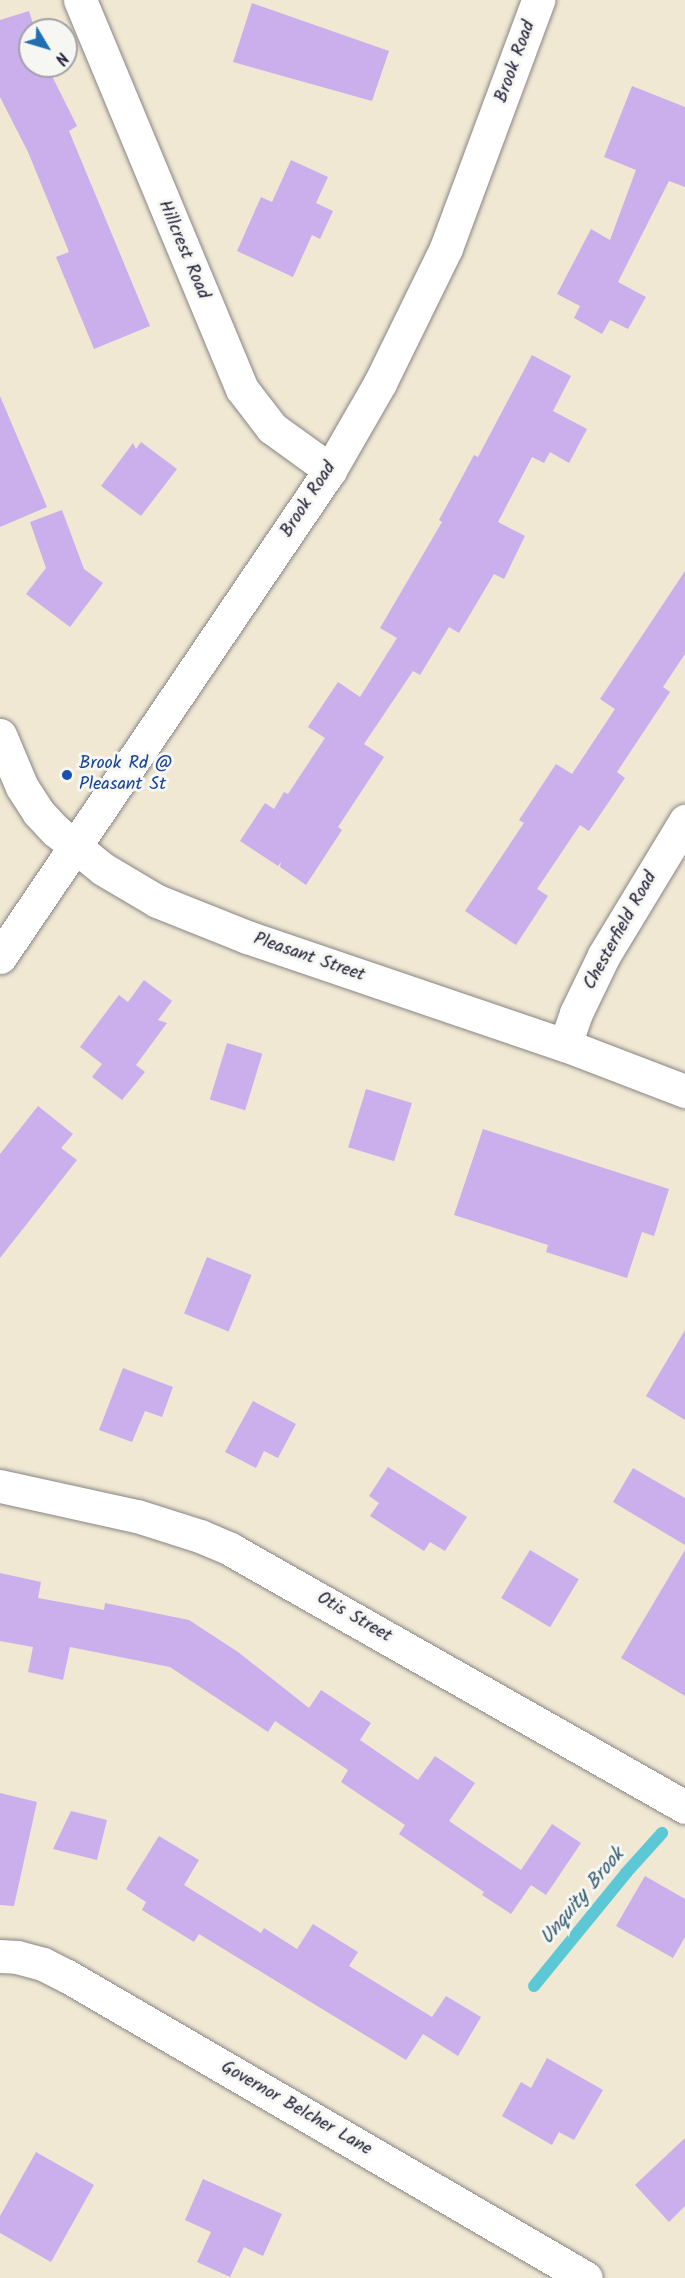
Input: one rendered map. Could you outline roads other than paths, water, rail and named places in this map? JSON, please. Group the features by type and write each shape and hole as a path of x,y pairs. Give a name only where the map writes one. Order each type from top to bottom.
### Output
{"street":[{"name":"Hillcrest Road","path":"80,0 242,388 272,428 330,470"},
{"name":"Brook Road","path":"0,957 330,470 402,340 446,248 538,0"},
{"name":"Pleasant Street","path":"0,735 22,787 38,812 75,848 131,888 184,913 247,937 565,1045 685,1091"},
{"name":"Chesterfield Road","path":"565,1045 576,1013 604,955 685,820"},
{"name":"Otis Street","path":"0,1486 137,1516 200,1536 230,1549 685,1807"},
{"name":"Governor Belcher Lane","path":"0,1956 17,1957 44,1964 67,1976 586,2278"}],"waterway":[{"name":"Unquity Brook","path":"534,1986 626,1873 662,1833"}],"place":[{"name":"Brook Rd @ Pleasant St","path":"67,775"}]}
